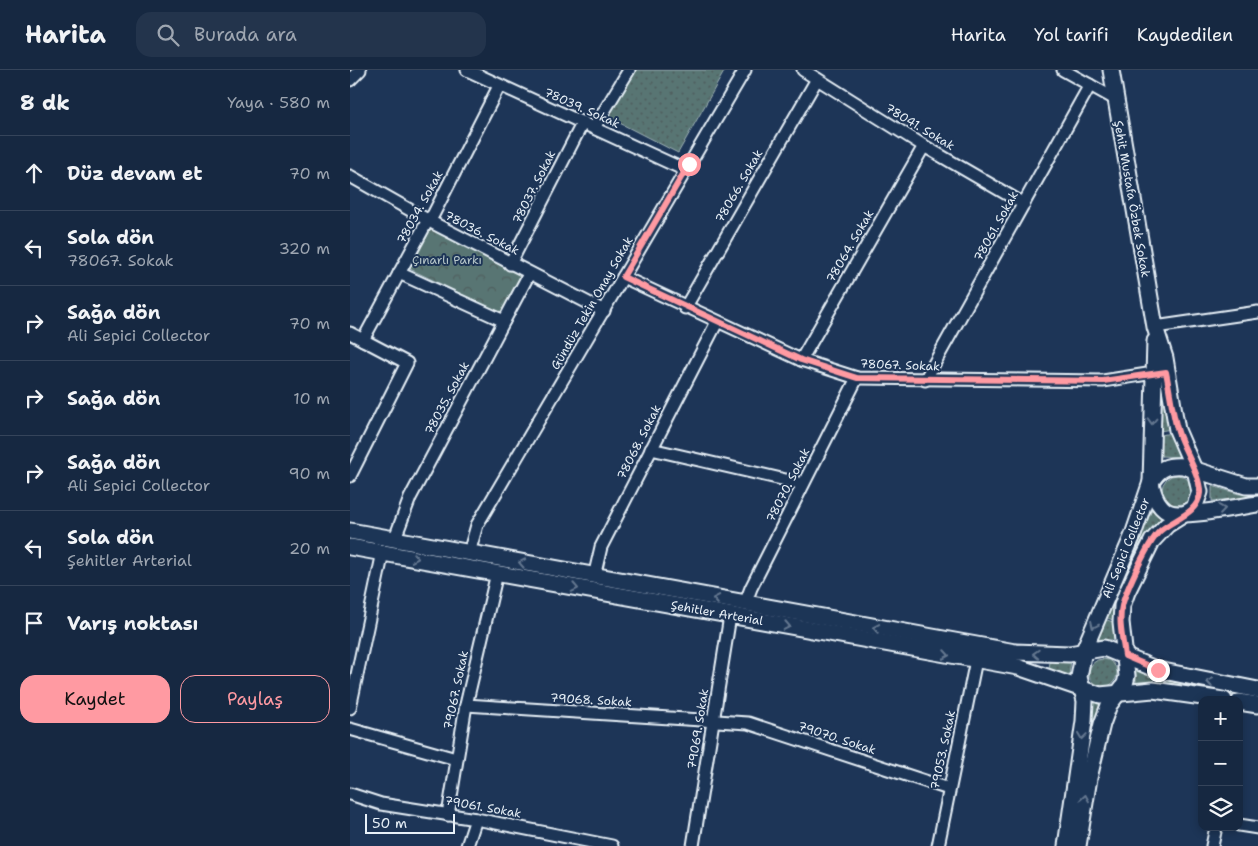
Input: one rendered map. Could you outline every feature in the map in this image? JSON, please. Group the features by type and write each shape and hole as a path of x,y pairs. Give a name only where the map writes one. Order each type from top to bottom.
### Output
{"main road":[{"name":"Şehit Mustafa Özbek Sokak","path":"1111,70 1155,327"},
{"name":"Ali Sepici Collector","path":"1155,327 1161,372 1177,430 1193,469"},
{"name":"Ali Sepici Collector","path":"1084,650 1133,535 1151,482 1161,372"},
{"path":"1193,469 1200,492 1194,508 1187,513 1173,514 1161,506 1152,490 1151,482 1162,468 1172,465 1193,469 1246,486 1258,486"},
{"name":"Ali Sepici Collector","path":"1125,656 1121,622 1122,606 1152,541 1163,529 1187,513 1258,504"},
{"name":"Şehitler Arterial","path":"350,531 594,577 1015,652 1059,654 1084,650"},
{"name":"Şehitler Arterial","path":"350,547 1030,670 1082,688"},
{"path":"1066,846 1086,701 1079,678 1084,650 1104,648 1158,670 1258,690"},
{"path":"1078,846 1088,778 1102,724 1108,705 1119,693 1127,676 1125,656"},
{"path":"1082,688 1100,695 1153,690 1198,696"},
{"path":"1243,703 1258,705"}],"street":[{"path":"350,80 360,70"},
{"name":"78039. Sokak","path":"467,70 685,170"},
{"path":"594,128 629,70"},
{"name":"Gündüz Tekin Onay Sokak","path":"469,553 477,525 745,70"},
{"name":"78041. Sokak","path":"803,70 924,146 1024,204"},
{"path":"1063,70 1115,99"},
{"name":"78066. Sokak","path":"685,308 817,79"},
{"name":"78061. Sokak","path":"925,380 1090,85"},
{"name":"78034. Sokak","path":"354,337 399,273 428,220 433,215 499,86"},
{"name":"78037. Sokak","path":"510,264 582,122"},
{"name":"78064. Sokak","path":"801,360 924,146"},
{"name":"78036. Sokak","path":"350,176 510,264 604,311"},
{"path":"399,273 504,321"},
{"name":"78035. Sokak","path":"395,538 410,498 529,274"},
{"name":"78067. Sokak","path":"623,277 685,308 801,360 857,378 1103,381 1161,372"},
{"path":"1155,327 1258,312"},
{"name":"78068. Sokak","path":"594,577 601,547 717,322"},
{"path":"350,476 407,362 354,337"},
{"name":"78070. Sokak","path":"745,604 751,588 857,378"},
{"path":"650,449 803,484"},
{"path":"350,708 383,552"},
{"name":"79067. Sokak","path":"448,815 466,705 496,573"},
{"name":"79069. Sokak","path":"694,846 730,616"},
{"name":"79053. Sokak","path":"938,846 976,660"},
{"name":"79068. Sokak","path":"466,705 714,721"},
{"name":"79070. Sokak","path":"714,721 748,724 950,789"},
{"path":"350,729 456,760"},
{"name":"79061. Sokak","path":"350,794 381,804 476,819 584,843 612,846"},
{"path":"468,846 476,819"},
{"path":"1243,826 1258,828"},
{"path":"1212,846 1215,831"}],"green space":[{"path":"632,70 725,70 678,153 606,116"},
{"name":"Çınarlı Parkı","path":"433,225 524,272 503,314 410,269"},
{"path":"1159,388 1163,390 1171,429 1160,431"},
{"path":"1172,433 1180,457 1161,456 1160,435"},
{"path":"1177,475 1187,480 1192,490 1187,500 1177,505 1167,500 1162,490 1167,480"},
{"path":"1212,486 1239,494 1258,493 1258,496 1212,501"},
{"path":"1152,510 1162,518 1145,537 1129,564 1114,608 1113,620 1105,617"},
{"path":"1104,619 1113,622 1115,640 1094,639"},
{"path":"1071,659 1069,676 1049,670 1050,661"},
{"path":"1103,659 1113,663 1117,673 1113,683 1103,687 1093,683 1089,673 1093,663"},
{"path":"1136,669 1155,675 1153,683 1136,684"},
{"path":"1158,676 1258,696 1258,699 1243,696 1156,683"},
{"path":"1093,702 1103,704 1095,721 1091,721"}],"route":[{"path":"689,164 623,277 679,305 801,360 857,378 1103,381 1166,372 1177,430 1196,474 1200,492 1194,508 1159,532 1152,541 1127,592 1122,606 1121,622 1125,656 1158,670"}]}
